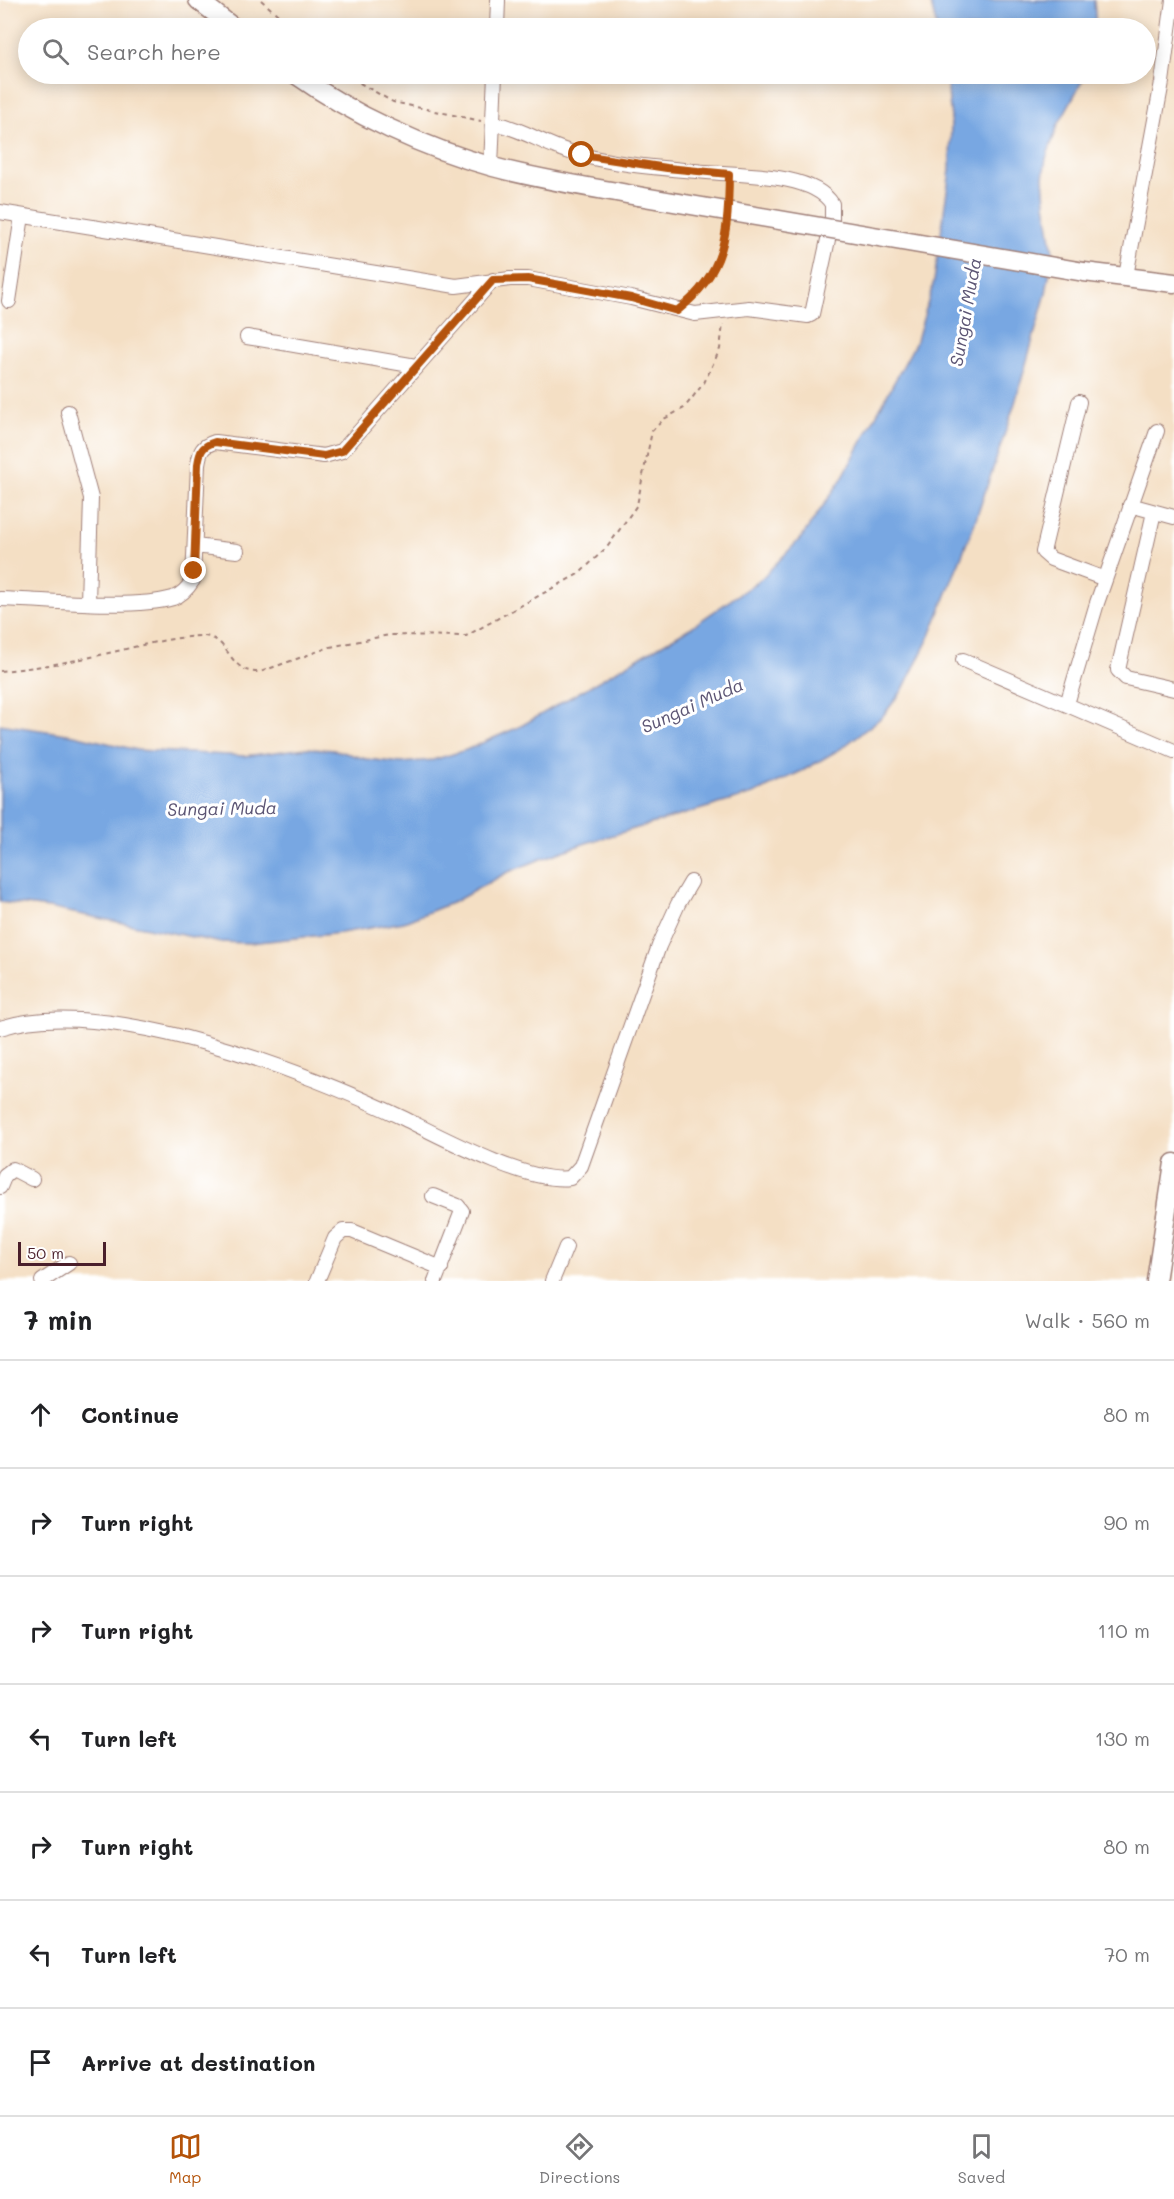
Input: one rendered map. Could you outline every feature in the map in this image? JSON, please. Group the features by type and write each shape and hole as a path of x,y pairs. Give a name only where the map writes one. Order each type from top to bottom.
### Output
{"main road":[{"path":"198,0 221,18"},
{"path":"311,84 397,132 491,166 545,180 1084,272 1174,283"},
{"path":"1156,1281 1174,1163"}],"street":[{"path":"497,18 498,0"},
{"path":"1126,276 1162,82 1173,0"},
{"path":"491,166 495,84"},
{"path":"0,212 456,286 468,286 493,280 528,279 631,298 677,311 702,315 748,309 808,316 812,314 832,221 832,204 816,188 770,177 667,168 582,155 561,149 522,130 493,123"},
{"path":"9,301 22,216"},
{"path":"0,599 131,603 175,598 189,588 193,580 198,464 200,451 206,445 215,442 324,456 333,455 351,443 493,280"},
{"path":"248,337 416,366"},
{"path":"1079,402 1043,552 1051,559 1105,579"},
{"path":"68,412 91,498 88,602"},
{"path":"1068,704 1105,579 1157,431"},
{"path":"1130,505 1174,517"},
{"path":"1154,512 1118,670 1126,678 1174,688"},
{"path":"195,546 237,551"},
{"path":"963,660 1174,751"},
{"path":"0,1028 31,1020 58,1019 151,1030 291,1070 352,1094 457,1145 524,1170 550,1177 570,1178 581,1166 659,946 691,882"},
{"path":"0,1187 5,1175 13,1169 32,1179"},
{"path":"317,1281 336,1238 343,1231 352,1231 438,1275 462,1211 458,1206 433,1196"},
{"path":"552,1281 566,1247"},
{"path":"42,1281 69,1263"}],"path":[{"path":"261,0 282,18"},
{"path":"362,84 393,102 493,123"},
{"path":"729,174 730,202"},
{"path":"677,311 698,293 715,270 721,256 729,221"},
{"path":"0,671 47,666 152,642 204,636 215,638 224,646 235,664 248,673 260,672 330,647 389,635 448,638 466,636 580,573 608,546 637,505 652,431 691,400 713,365 723,336 719,312"}],"water":[{"path":"930,0 1094,0 1095,18 934,18"},
{"name":"Sungai Muda","path":"947,84 1081,84 1058,125 1046,158 1043,177 1053,253 1046,293 1015,403 975,522 930,636 902,691 882,717 842,748 804,770 753,794 586,843 541,859 506,873 454,902 404,922 341,933 250,943 217,942 49,908 0,902 0,724 74,735 137,750 245,756 306,748 335,750 366,759 402,763 433,760 466,750 521,726 690,628 761,579 801,538 841,480 917,340 934,281 950,170 951,118"}],"route":[{"path":"194,571 198,464 200,451 206,445 215,442 324,456 342,451 493,280 528,279 631,298 677,311 691,301 715,270 721,256 729,221 729,174 667,168 582,155"}]}
